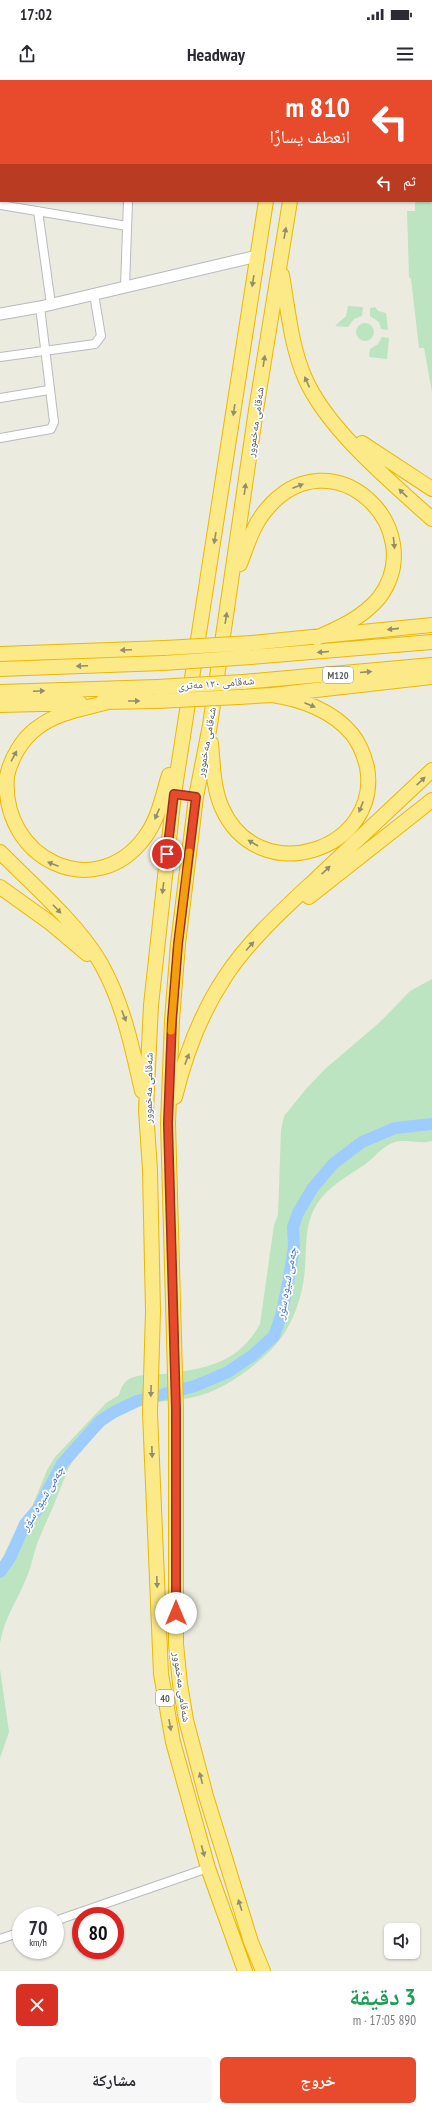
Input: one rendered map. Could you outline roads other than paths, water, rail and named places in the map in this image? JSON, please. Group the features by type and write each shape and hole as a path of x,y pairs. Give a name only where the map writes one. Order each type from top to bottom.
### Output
{"highway":[{"name":"شەقامی مەخموور","path":"245,1971 208,1868 173,1742 161,1674 150,1413 153,1303 150,1170 146,1110 151,1005 174,794 266,202"},
{"name":"شەقامی مەخموور","path":"263,1971 252,1942 206,1796 186,1720 177,1664 176,1410 168,1123 172,1020 178,944 196,797 210,725 232,585 256,410 290,202"},
{"path":"280,262 293,340 298,359 312,392 347,438 432,520"},
{"path":"328,415 366,447 432,489"},
{"path":"232,585 256,525 267,509 280,496 291,489 315,481 339,483 362,492 378,506 391,529 395,547 392,573 385,590 367,610 344,625 316,638"},
{"path":"0,654 165,648 251,650 316,638 432,625"},
{"name":"شەقامی ١٢٠ مەتری","path":"0,669 163,663 251,650 432,642"},
{"name":"شەقامی ١٢٠ مەتری","path":"0,692 157,687 243,682 432,665"},
{"path":"0,706 272,696 432,677"},
{"path":"210,725 216,788 221,808 230,824 253,844 270,852 304,854 321,848 345,831 360,812 368,789 365,756 357,739 346,726 333,717 312,706 289,697 272,696"},
{"path":"111,701 66,712 49,720 26,738 11,763 5,790 8,820 20,839 32,853 46,861 61,867 85,870 110,864 130,852 144,838 159,812 171,769 183,737"},
{"path":"168,1123 180,1076 213,997 242,955 307,888 432,770"},
{"path":"174,794 196,797"},
{"path":"268,927 299,905 432,800"},
{"path":"0,852 76,929 100,961 126,1024 146,1110"},
{"path":"1,888 70,938 88,954 109,980"},
{"path":"190,1802 206,1796"}],"street":[{"path":"125,287 128,202"},
{"path":"0,206 127,226"},
{"path":"0,438 52,429 54,422 44,350 46,305 38,211"},
{"path":"0,314 46,305 257,256"},
{"path":"0,357 94,344 101,336 94,294"},
{"path":"0,398 49,390"},
{"path":"64,1917 208,1868"},
{"path":"0,1939 12,1935"}],"waterway":[{"name":"چەمی شیوە سۆر","path":"0,1572 10,1558 25,1524 37,1510 62,1464 100,1421 114,1412 137,1401 195,1386 228,1372 253,1355 274,1336 281,1316 288,1283 294,1247 293,1227 298,1213 312,1189 333,1164 362,1142 395,1128 432,1124"}]}
